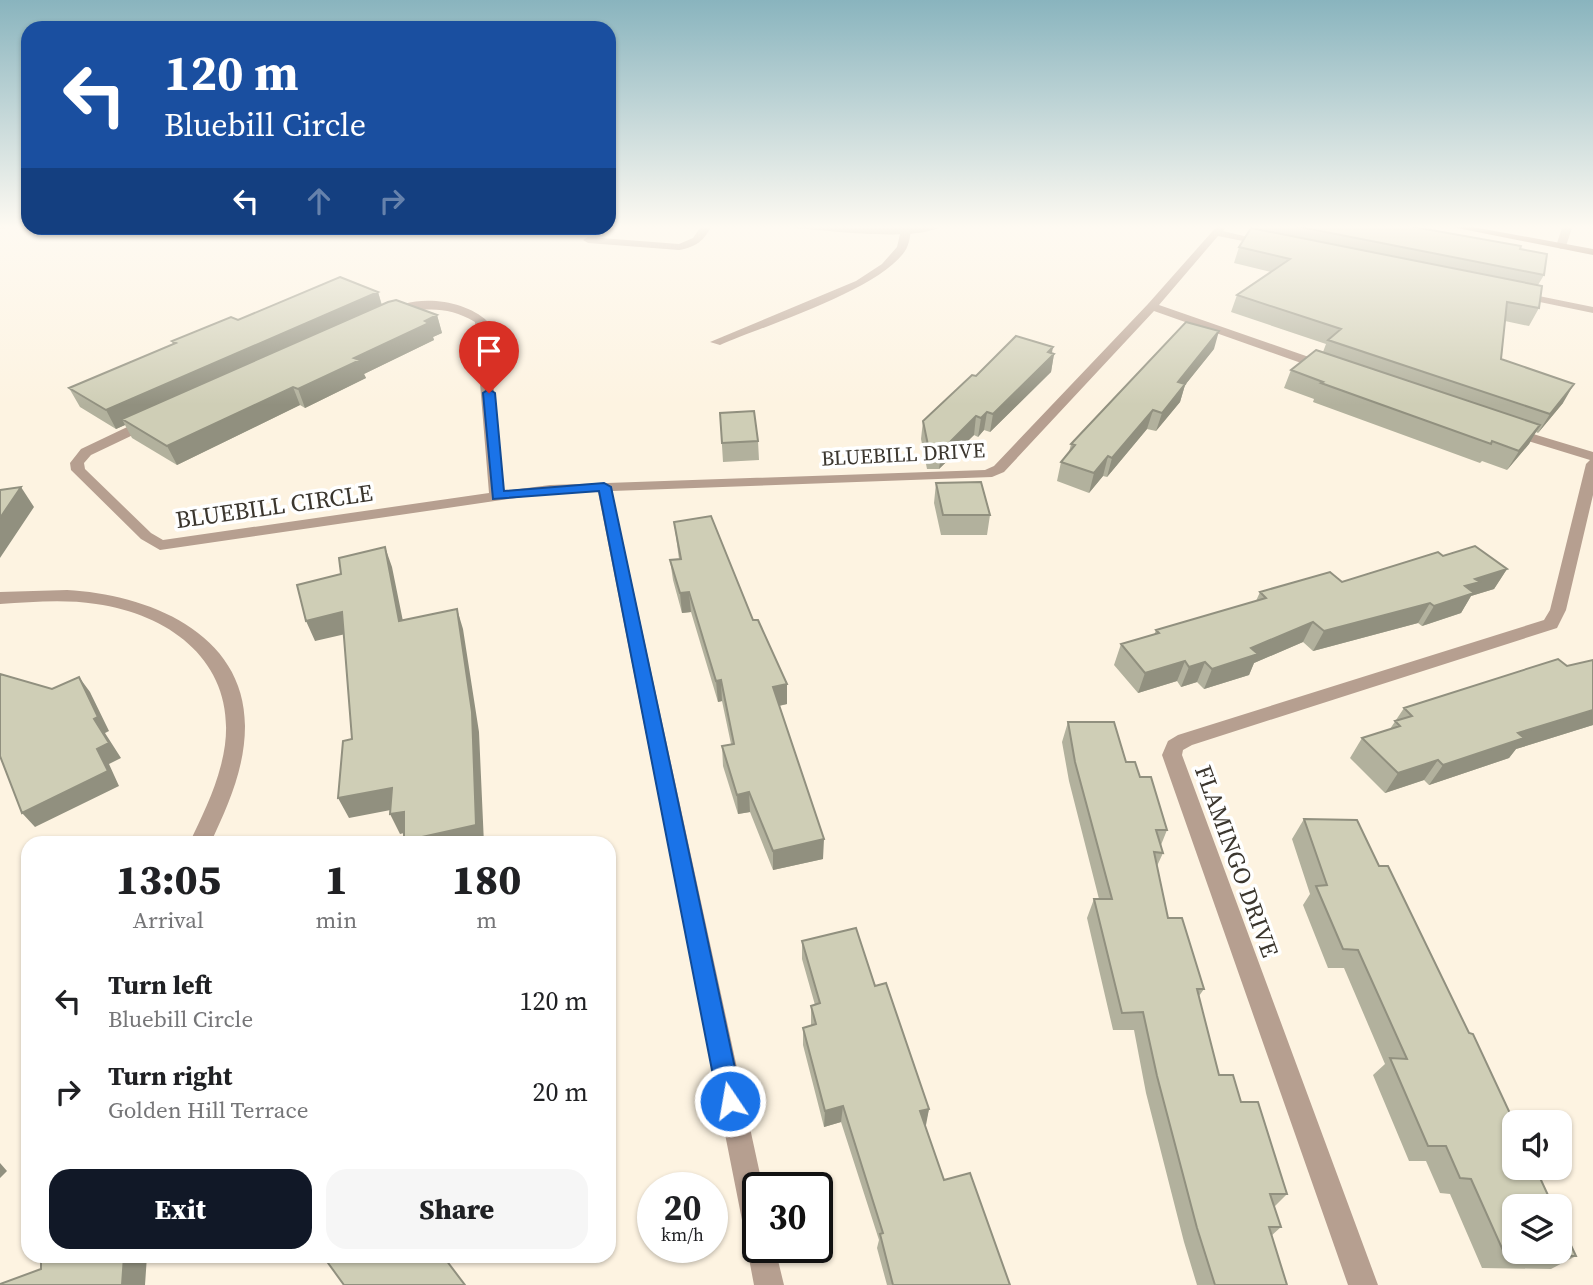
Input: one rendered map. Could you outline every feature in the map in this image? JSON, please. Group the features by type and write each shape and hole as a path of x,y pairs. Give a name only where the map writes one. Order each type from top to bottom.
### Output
{"street":[{"path":"716,342 855,285"},
{"name":"BLUEBILL DRIVE","path":"604,487 986,474 999,469 1171,285"},
{"path":"1512,293 1593,310"},
{"path":"374,320 407,306 425,303 467,314 482,324 497,496"},
{"path":"1152,306 1343,373"},
{"name":"BLUEBILL CIRCLE","path":"169,413 96,446 86,452 77,463 78,470 145,536 160,545 497,496 604,487"},
{"path":"1499,428 1593,457"},
{"name":"FLAMINGO DRIVE","path":"1363,1285 1172,755 1175,746 1185,740 1551,624 1558,610 1593,464"},
{"path":"604,487 746,1172"},
{"path":"0,598 71,596 106,600 162,617 203,644 228,682 237,733 224,795 202,836"},
{"path":"764,1263 769,1285"}],"building":[{"path":"321,285 360,285 378,292 106,410 69,388 231,317 238,320"},
{"path":"1252,285 1542,286 1539,308 1507,302 1501,359 1574,384 1550,414 1328,340 1341,329 1237,295"},
{"path":"396,300 437,315 425,321 429,323 354,358 360,360 298,389 293,387 167,446 122,419 388,302"},
{"path":"1186,322 1219,331 1178,382 1185,384 1162,413 1153,410 1112,458 1108,456 1094,473 1061,462 1075,445 1071,444"},
{"path":"1016,336 1053,347 1048,352 1054,354 993,414 987,412 981,418 976,416 942,450 929,450 923,421 972,375 976,376"},
{"path":"1316,350 1540,425 1519,451 1492,441 1491,444 1291,370"},
{"path":"754,411 758,441 722,443 720,413"},
{"path":"981,482 990,515 943,515 936,483"},
{"path":"21,487 0,518 0,490"},
{"path":"711,516 753,620 758,620 787,684 773,687 824,839 773,851 749,792 737,795 722,746 734,744 721,680 716,681 689,592 680,593 670,560 681,559 674,522"},
{"path":"1475,546 1507,569 1475,579 1480,582 1465,586 1474,593 1434,606 1430,603 1324,631 1313,622 1251,648 1258,654 1212,669 1205,662 1189,667 1185,661 1145,673 1121,644 1159,633 1156,630 1266,598 1260,592 1330,572 1342,582 1438,552 1443,556"},
{"path":"385,547 399,621 457,609 472,712 476,825 426,836 404,836 404,812 390,814 392,788 338,798 343,741 352,739 342,612 306,621 297,585 341,574 339,558"},
{"path":"1558,659 1567,666 1593,660 1593,710 1518,733 1524,738 1443,765 1438,760 1398,773 1362,738 1400,726 1395,721 1412,716 1404,708"},
{"path":"0,674 52,689 79,677 98,717 94,719 109,743 97,749 108,771 22,813 0,756"},
{"path":"1068,722 1114,722 1126,762 1135,762 1140,777 1151,777 1167,830 1156,830 1163,853 1154,852 1168,918 1182,918 1204,989 1197,989 1219,1075 1233,1075 1241,1102 1258,1102 1287,1194 1270,1194 1281,1227 1269,1227 1287,1285 1215,1285 1197,1228 1143,1012 1122,1013 1094,899 1112,899 1075,762"},
{"path":"1304,819 1357,820 1379,866 1388,866 1508,1110 1502,1110 1502,1180 1541,1180 1547,1194 1502,1194 1502,1248 1471,1179 1460,1178 1446,1146 1428,1146 1390,1058 1407,1059 1358,950 1343,949 1316,886 1327,885"},
{"path":"856,928 875,986 886,983 929,1109 920,1111 944,1180 970,1173 1010,1285 893,1285 880,1234 883,1233 843,1106 825,1111 803,1028 816,1024 811,1006 820,1003 802,941"},
{"path":"41,1263 124,1263 122,1285 0,1285 41,1269"},
{"path":"328,1263 448,1263 465,1285 344,1285"}],"route":[{"path":"489,393 497,496 550,489 604,487 730,1101"}]}
